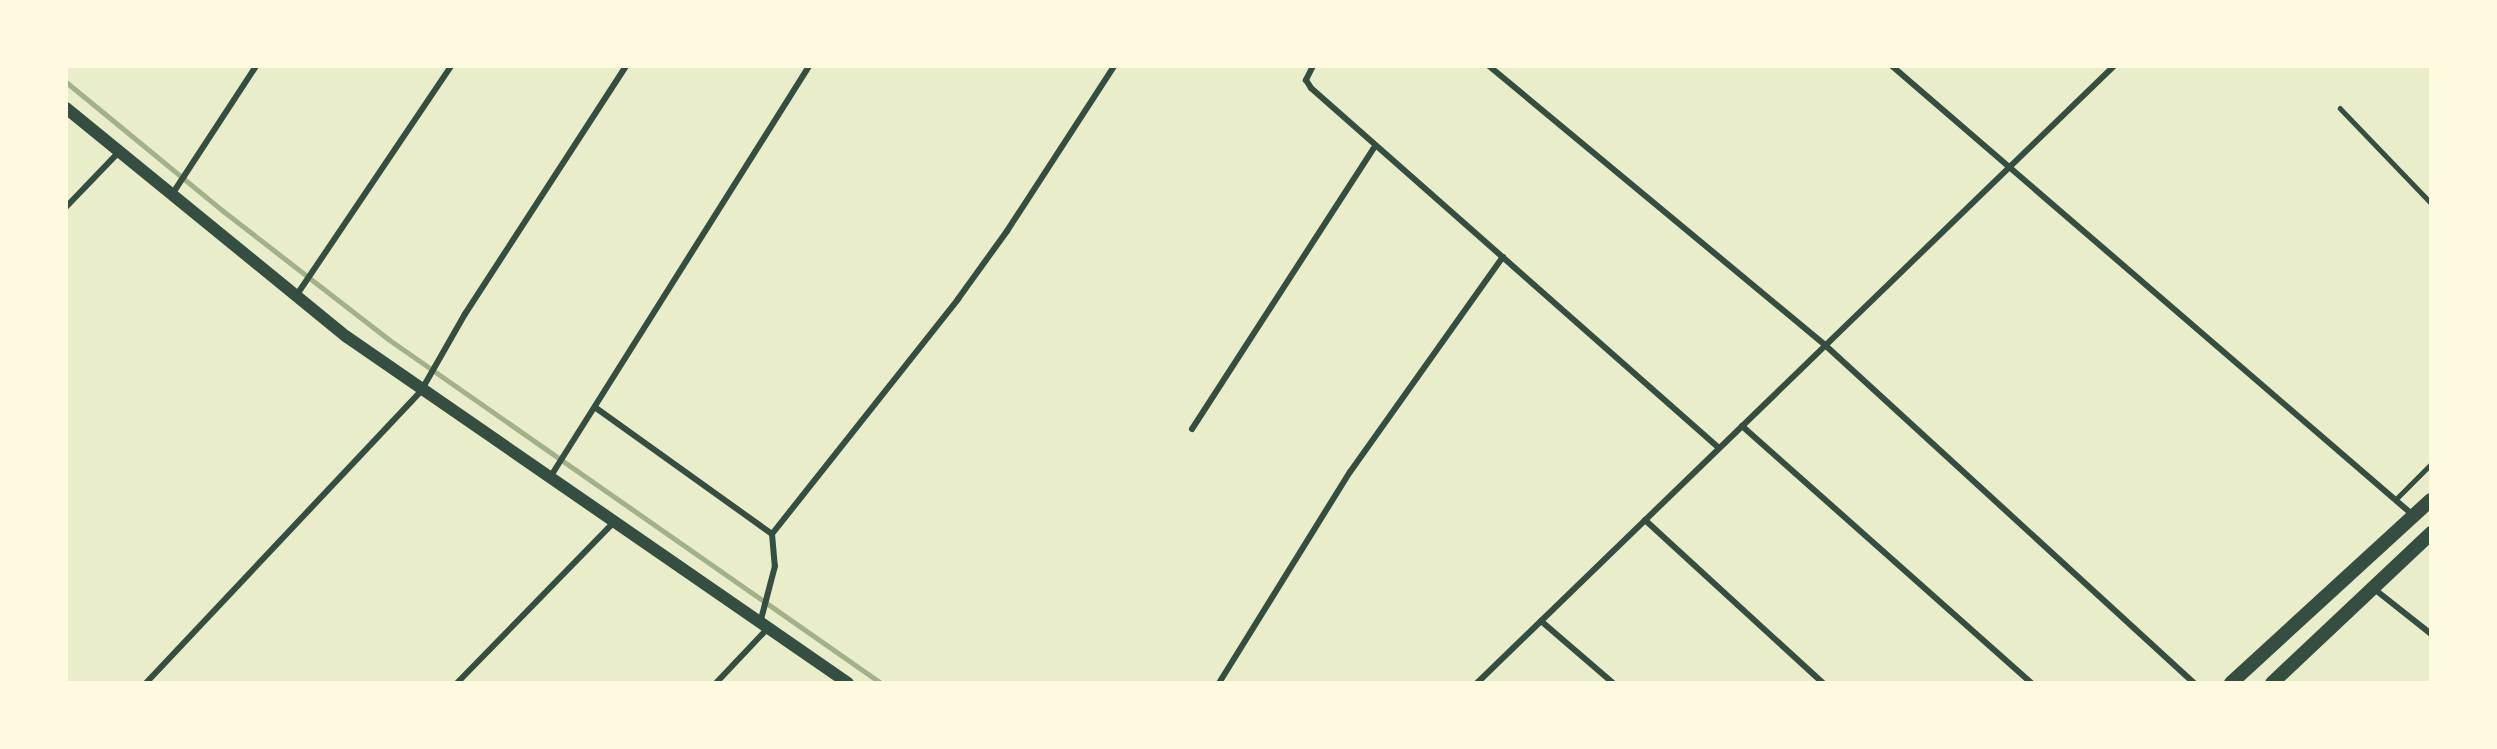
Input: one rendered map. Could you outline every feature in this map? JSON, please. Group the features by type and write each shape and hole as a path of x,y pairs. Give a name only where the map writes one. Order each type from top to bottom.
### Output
{"highway":[{"path":"2231,683 2431,500"},
{"path":"2272,683 2431,533"}],"main road":[{"path":"66,108 117,154 296,296 551,475 613,524 848,683"}],"street":[{"path":"171,196 256,66"},
{"path":"296,296 451,66"},
{"path":"146,683 423,387 560,164 626,66"},
{"path":"551,475 567,446 596,408 809,66"},
{"path":"716,683 763,626 775,566 772,534 958,299 1114,66"},
{"path":"1313,66 1306,80 1309,86 1719,448"},
{"path":"1489,66 1825,345 2194,683"},
{"path":"1892,66 2414,516"},
{"path":"1478,683 2114,66"},
{"path":"1192,429 1375,146"},
{"path":"66,207 117,154"},
{"path":"1219,683 1350,472 1503,257"},
{"path":"596,408 772,534"},
{"path":"1742,426 2031,683"},
{"path":"1645,520 1823,683"},
{"path":"457,683 613,524"},
{"path":"2373,588 2431,634"},
{"path":"1541,621 1613,683"}],"lane":[{"path":"2340,108 2431,203"},
{"path":"2395,500 2431,464"}],"waterway":[{"path":"66,82 223,211 388,339 881,683"}]}
